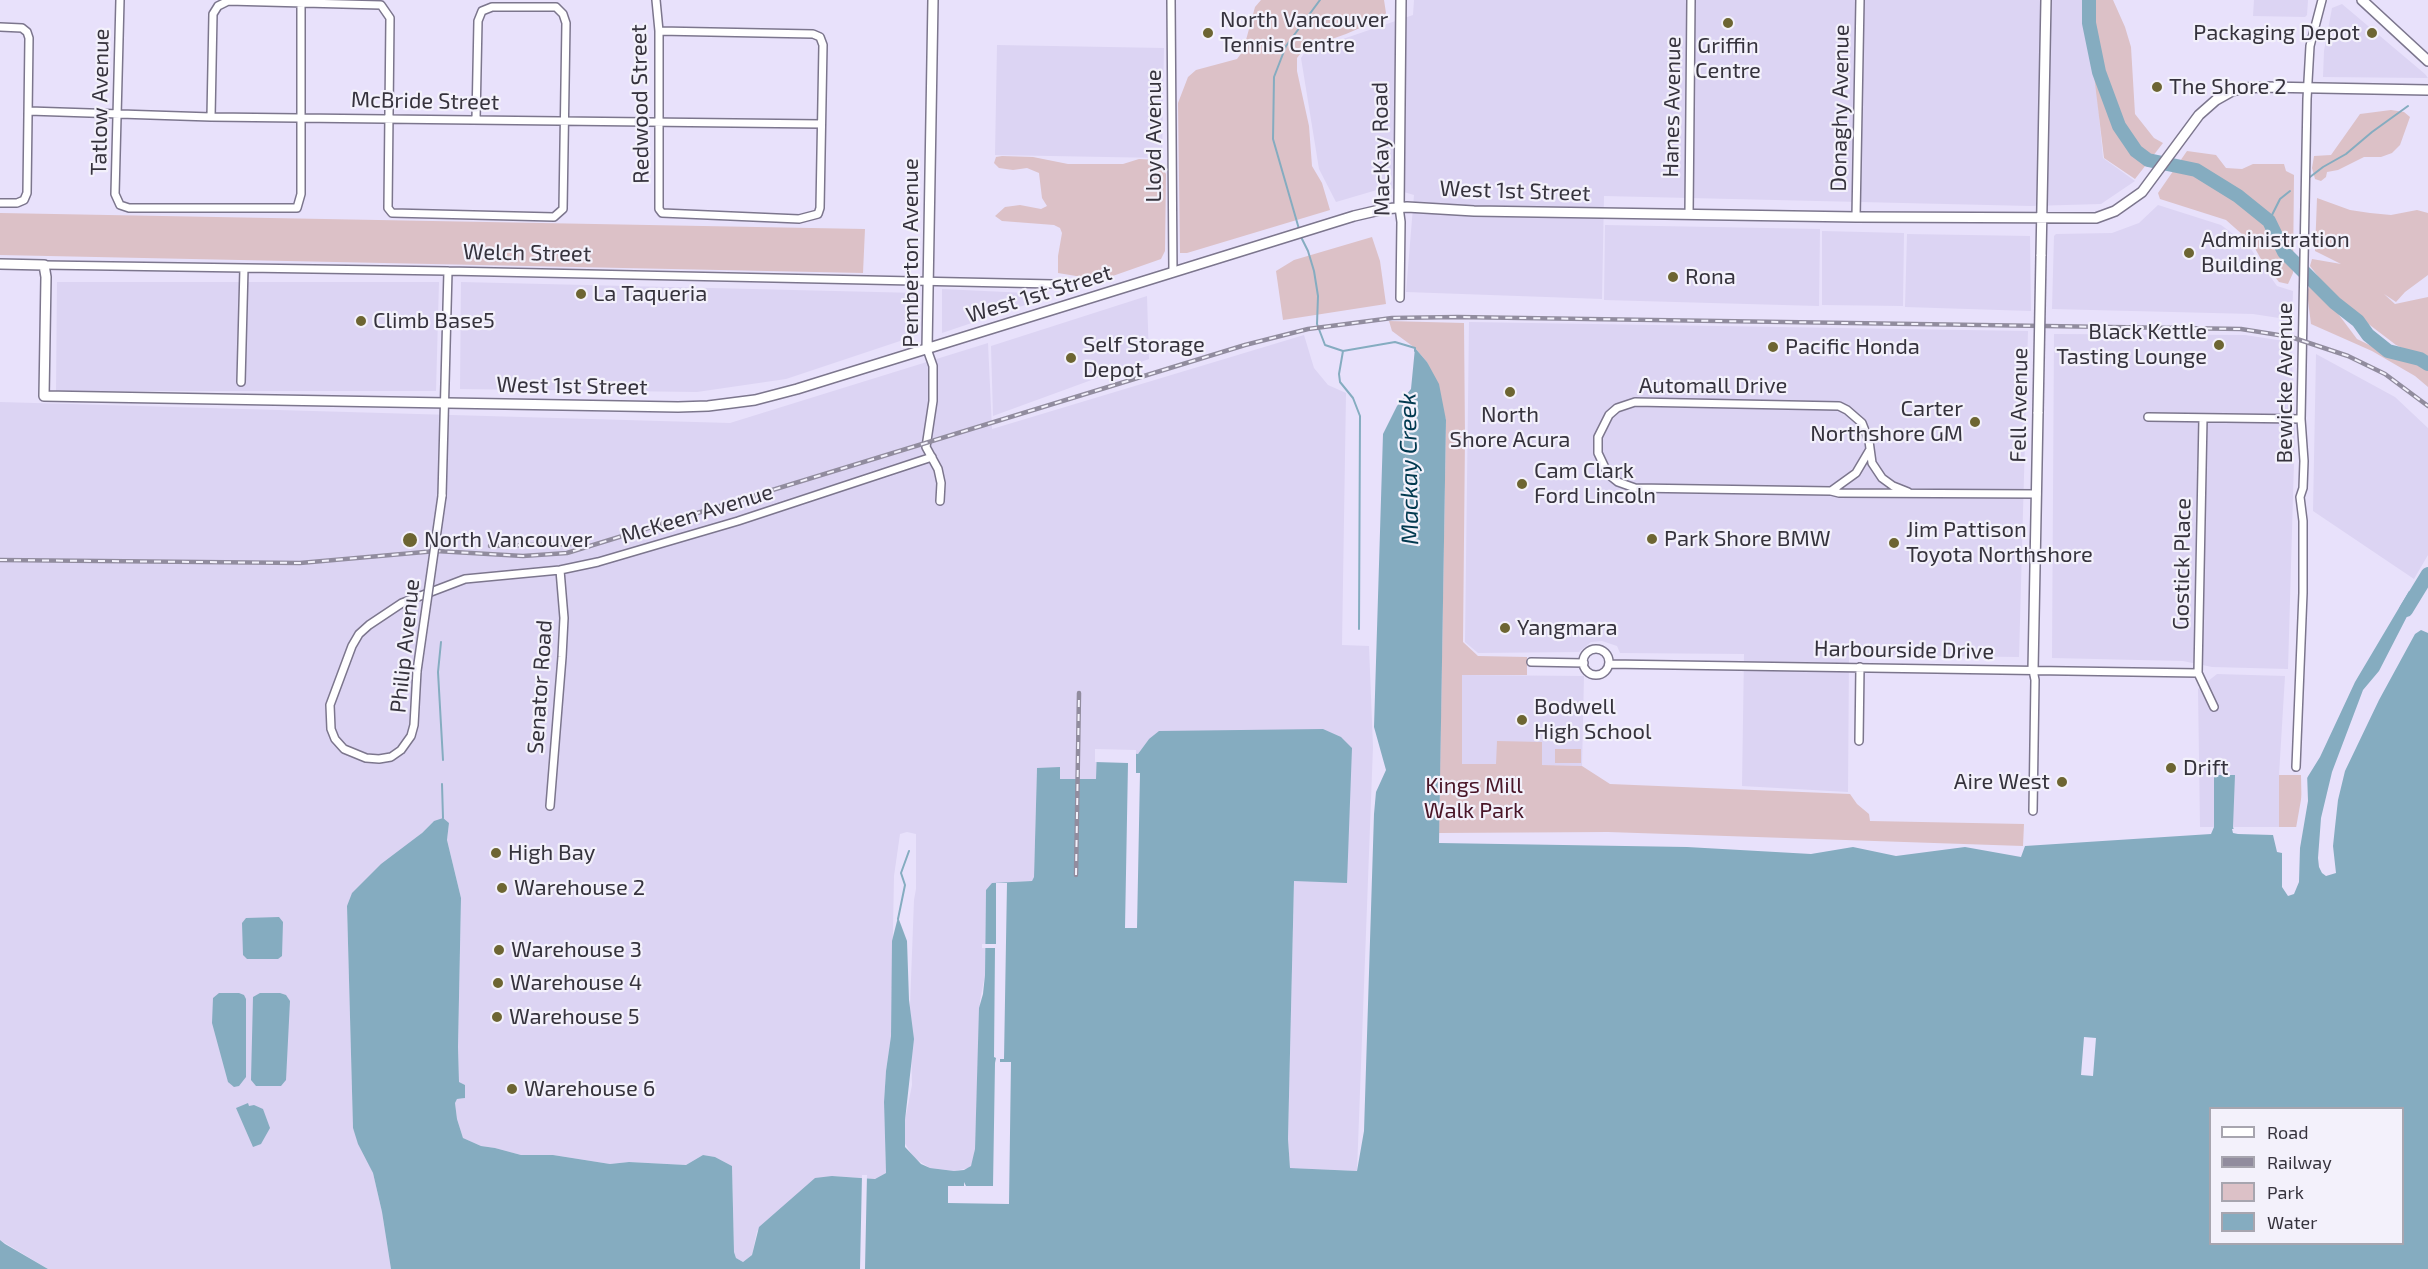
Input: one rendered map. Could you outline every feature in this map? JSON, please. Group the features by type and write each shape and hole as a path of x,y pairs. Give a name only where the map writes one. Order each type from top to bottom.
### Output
{"street":[{"name":"Tatlow Avenue","path":"120,0 116,194 120,205 129,208 297,208 301,194 299,118"},
{"name":"Redwood Street","path":"656,0 659,31 659,208 665,215 799,219 814,217 820,208 821,124"},
{"name":"Pemberton Avenue","path":"933,0 927,349 933,366 933,401 926,447 941,483 940,501"},
{"name":"Lloyd Avenue","path":"1171,0 1173,272"},
{"name":"MacKay Road","path":"1400,298 1401,222 1398,207 1401,0"},
{"name":"Hanes Avenue","path":"1689,214 1691,0"},
{"name":"Donaghy Avenue","path":"1856,217 1860,0"},
{"name":"Fell Avenue","path":"2033,811 2035,680 2033,670 2046,0"},
{"name":"Bewicke Avenue","path":"2296,767 2303,593 2304,522 2300,496 2303,488 2304,461 2301,419 2307,88 2310,46 2322,0"},
{"path":"2362,0 2428,61"},
{"path":"211,117 213,14 218,6 228,1 374,3 381,5 390,18 387,198 388,208 392,213 554,216 562,209 566,23 563,14 556,8 492,7 482,11 478,21 476,119"},
{"path":"299,118 301,3"},
{"path":"0,27 22,28 27,32 29,38 27,193 24,200 18,203 0,203"},
{"path":"659,31 813,34 820,37 823,45 821,124"},
{"name":"West 1st Street","path":"44,265 46,277 44,396 678,407 720,405 783,393 1354,216 1398,207 1483,211 1856,217 2088,218 2104,215 2134,199 2209,106 2232,91 2252,87 2428,90"},
{"name":"McBride Street","path":"29,111 388,120 476,119 821,124"},
{"name":"Welch Street","path":"0,264 1053,284"},
{"path":"241,382 244,268"},
{"name":"Philip Avenue","path":"369,625 359,634 352,646 330,705 331,729 335,739 344,749 366,759 380,759 392,757 401,750 411,736 414,725 417,671 442,496 448,271"},
{"name":"Automall Drive","path":"1908,492 1893,486 1882,478 1875,468 1866,432 1856,417 1847,410 1829,405 1635,402 1622,406 1609,415 1598,437 1599,458 1608,474 1618,482 1635,488 1831,491 1839,494 1908,492 2037,494"},
{"path":"2148,417 2301,419"},
{"name":"Gostick Place","path":"2203,418 2198,673 2214,707"},
{"path":"1831,491 1856,473 1869,450"},
{"name":"McKeen Avenue","path":"369,625 402,603 452,583 560,570 598,562 738,521 932,457"},
{"name":"Senator Road","path":"550,806 563,648 564,618 560,570"},
{"path":"1598,650 1605,653 1609,664 1604,673 1596,675 1588,672 1584,663 1588,653 1598,650"},
{"path":"1531,662 1584,663"},
{"name":"Harbourside Drive","path":"1609,664 2198,673"},
{"path":"1859,741 1860,667"}],"shaded area":[{"path":"1414,0 2082,0 2096,83 2103,158 2135,181 2101,204 2031,206 1604,196 1602,299 1406,292 1414,195 1387,187 1336,202 1319,169 1301,58 1305,52 1413,15"},
{"path":"2254,0 2308,0 2307,15 2305,17 2253,16"},
{"path":"2342,4 2428,78 2323,77 2324,51 2332,8"},
{"path":"997,45 1164,48 1162,158 995,155"},
{"path":"2158,205 2221,225 2248,245 2277,286 2293,291 2292,320 2253,314 2052,309 2054,236 2056,234 2112,233 2139,223"},
{"path":"1605,225 1820,229 1819,306 1604,300"},
{"path":"1822,231 1904,233 1903,306 1822,305"},
{"path":"1907,234 2030,236 2031,311 1905,307"},
{"path":"57,282 439,282 436,391 56,391"},
{"path":"461,282 918,293 918,335 786,379 697,392 460,389"},
{"path":"942,289 1027,293 1031,303 942,333"},
{"path":"1147,296 1149,359 993,416 991,346"},
{"path":"1469,322 2028,331 2019,657 1849,655 1848,792 1742,786 1744,654 1620,653 1617,646 1602,641 1591,642 1579,652 1478,653 1465,642"},
{"path":"2054,334 2245,335 2291,342 2295,427 2288,669 2212,667 2183,661 2052,658"},
{"path":"1304,335 1314,368 1328,385 1346,393 1342,645 1369,646 1373,747 1357,1171 1290,1168 1288,1139 1294,880 1149,739 1138,754 1096,779 1058,875 1060,768 1037,768 1034,877 1032,881 993,883 986,890 985,975 980,1001 975,1149 973,1163 969,1168 954,1171 930,1168 914,1158 904,1142 905,1120 912,1085 910,1006 916,889 916,834 907,832 900,834 894,876 891,1036 884,1102 886,1173 875,1179 832,1176 757,1231 752,1255 743,1262 736,1258 734,1252 732,1166 715,1157 703,1155 686,1165 629,1162 610,1164 553,1155 521,1155 481,1146 463,1138 455,1103 457,1099 464,1098 459,1082 458,1047 461,898 447,840 449,823 434,821 347,906 353,1128 373,1173 391,1269 48,1269 0,1240 0,402 730,423 988,343 992,429"},
{"path":"2316,354 2395,397 2428,428 2428,555 2414,579 2313,511"},
{"path":"2217,674 2285,676 2279,775 2279,827 2200,827 2198,689"},
{"name":"Bodwell High School","path":"1462,675 1584,676 1582,766 1461,764"}],"green space":[{"path":"1261,0 1384,0 1386,13 1383,18 1304,49 1297,58 1297,71 1309,126 1312,166 1322,183 1330,210 1187,253 1180,253 1178,103 1188,77 1196,70 1237,59 1243,51 1255,7"},
{"path":"2085,0 2113,0 2131,47 2135,114 2154,138 2163,143 2135,179 2104,158"},
{"path":"2391,110 2404,112 2410,117 2400,145 2392,153 2381,157 2364,157 2338,170 2327,172 2326,177 2321,181 2315,179 2312,168 2314,156 2331,155 2360,114"},
{"path":"2187,151 2216,155 2226,168 2242,169 2253,164 2284,164 2286,171 2294,175 2293,273 2288,284 2279,282 2262,261 2252,243 2226,220 2160,199 2158,193"},
{"path":"996,157 1033,157 1068,164 1123,164 1139,159 1157,160 1166,174 1165,251 1161,259 1107,278 1094,279 1058,273 1062,233 1060,228 1054,225 1002,221 995,216 1005,207 1020,205 1041,209 1047,206 1042,198 1039,173 1027,168 1013,170 999,168 994,163"},
{"path":"2317,198 2350,210 2370,213 2391,215 2417,210 2428,213 2428,275 2405,292 2396,302 2384,294 2395,304 2428,297 2428,360 2396,345 2358,316 2327,288 2310,266 2312,259 2341,264 2315,251"},
{"path":"0,213 865,229 863,273 0,255"},
{"path":"1372,237 1380,261 1386,304 1283,320 1276,271 1294,260"},
{"path":"2310,284 2333,307 2357,339 2394,357 2428,369 2428,387 2415,376 2372,351 2311,324 2307,293"},
{"name":"Kings Mill Walk Park","path":"1389,321 1464,323 1463,642 1478,656 1527,657 1527,675 1462,675 1462,764 1496,764 1497,741 1542,742 1542,765 1582,766 1610,784 1850,794 1857,804 1869,814 1870,821 2024,824 2023,846 1608,832 1439,833 1446,420 1427,362 1415,348 1392,331"},
{"path":"1555,749 1581,749 1581,763 1555,763"},
{"path":"2279,775 2301,775 2302,827 2279,827"}],"water":[{"path":"1415,348 1427,362 1439,384 1446,420 1439,843 1687,847 1811,854 1853,847 1896,856 1965,847 2021,857 2025,846 2211,834 2214,827 2214,775 2235,775 2233,827 2235,833 2299,831 2307,778 2320,757 2355,682 2409,591 2417,597 2379,671 2363,690 2332,772 2321,818 2318,858 2322,873 2326,876 2336,873 2333,846 2338,800 2345,771 2379,700 2415,634 2421,630 2428,633 2428,1269 391,1269 373,1173 358,1144 353,1128 347,906 352,893 381,864 434,821 443,818 449,823 447,840 461,898 458,1047 459,1082 465,1085 465,1098 457,1099 455,1103 463,1138 481,1146 521,1155 553,1155 610,1164 629,1162 686,1165 703,1155 715,1157 732,1166 734,1252 736,1258 743,1262 752,1255 759,1227 815,1178 832,1176 875,1179 886,1173 884,1102 891,1036 892,941 898,917 907,941 909,1000 914,1039 905,1120 905,1147 921,1164 930,1168 954,1171 964,1170 971,1166 975,1149 979,1008 985,975 986,890 992,883 1032,881 1034,877 1037,768 1060,767 1060,779 1096,779 1097,750 1138,754 1149,739 1159,731 1323,729 1341,737 1352,748 1347,883 1294,881 1288,1139 1290,1168 1357,1171 1364,1131 1374,814 1376,792 1386,770 1374,727 1383,434 1397,406 1411,389"},
{"path":"279,917 283,922 282,956 278,959 247,959 243,955 242,923 246,918"},
{"path":"219,993 239,993 246,999 246,1077 239,1086 234,1087 228,1082 212,1023 213,998"},
{"path":"260,993 280,993 286,995 290,1001 286,1080 281,1086 256,1086 251,1080 253,997"},
{"path":"248,1103 249,1106 254,1105 263,1109 270,1128 261,1144 253,1147 236,1108"},
{"path":"0,1240 5,1244 48,1269 0,1269"}],"pier":[{"path":"1095,749 1136,750 1136,773 1140,773 1137,928 1125,928 1128,763 1095,762"},
{"path":"2307,772 2308,801 2300,848 2299,882 2294,894 2288,896 2282,887 2282,853 2277,852 2273,835 2238,834 2233,833 2232,829 2296,828"},
{"path":"996,883 1007,883 1004,1059 1000,1059 1000,1062 1011,1062 1009,1204 948,1203 948,1186 964,1186 964,1182 966,1186 993,1186 996,1058 994,1057 995,948 982,948 982,944 996,944"},
{"path":"2084,1037 2096,1038 2093,1076 2081,1075"},
{"path":"862,1175 867,1175 865,1269 860,1269"}],"waterway":[{"name":"Mackay Creek","path":"1299,229 1273,139 1274,77 1286,46 1320,0"},
{"path":"2089,0 2089,23 2099,72 2119,126 2136,151 2148,160 2196,170 2238,196 2269,221 2284,252 2335,303 2358,321 2368,335 2388,351 2420,359 2428,364"},
{"path":"2310,177 2346,154 2408,106"},
{"path":"2269,221 2280,199 2290,191"},
{"name":"Mackay Creek","path":"1300,235 1314,271 1318,296 1317,324 1325,345 1343,351 1395,342 1415,348 1415,351"},
{"path":"1343,351 1340,382 1353,398 1360,416 1359,629"},
{"path":"2406,610 2428,574"},
{"path":"441,642 438,672 443,760"},
{"path":"442,784 443,818"},
{"path":"898,919 905,885 901,873 909,851"}],"railway":[{"path":"0,560 300,563 436,551 523,556 567,553 1245,345 1308,329 1392,318 1457,317 2241,329 2291,337 2348,356 2385,374 2428,406"},
{"path":"490,546 571,544"},
{"path":"1076,875 1079,693"}],"place":[{"name":"Griffin Centre","path":"1728,23"},
{"name":"North Vancouver Tennis Centre","path":"1208,33"},
{"name":"Packaging Depot","path":"2372,33"},
{"name":"The Shore 2","path":"2157,87"},
{"name":"Administration Building","path":"2189,253"},
{"name":"Rona","path":"1673,277"},
{"name":"La Taqueria","path":"581,294"},
{"name":"Climb Base5","path":"361,321"},
{"name":"Black Kettle Tasting Lounge","path":"2219,345"},
{"name":"Pacific Honda","path":"1773,347"},
{"name":"Self Storage Depot","path":"1071,358"},
{"name":"North Shore Acura","path":"1510,392"},
{"name":"Carter Northshore GM","path":"1975,422"},
{"name":"Cam Clark Ford Lincoln","path":"1522,484"},
{"name":"Park Shore BMW","path":"1652,539"},
{"name":"North Vancouver","path":"410,540"},
{"name":"Jim Pattison Toyota Northshore","path":"1894,543"},
{"name":"Yangmara","path":"1505,628"},
{"name":"Bodwell High School","path":"1522,720"},
{"name":"Drift","path":"2171,768"},
{"name":"Aire West","path":"2062,782"},
{"name":"High Bay","path":"496,853"},
{"name":"Warehouse 2","path":"502,888"},
{"name":"Warehouse 3","path":"499,950"},
{"name":"Warehouse 4","path":"498,983"},
{"name":"Warehouse 5","path":"497,1017"},
{"name":"Warehouse 6","path":"512,1089"}]}
